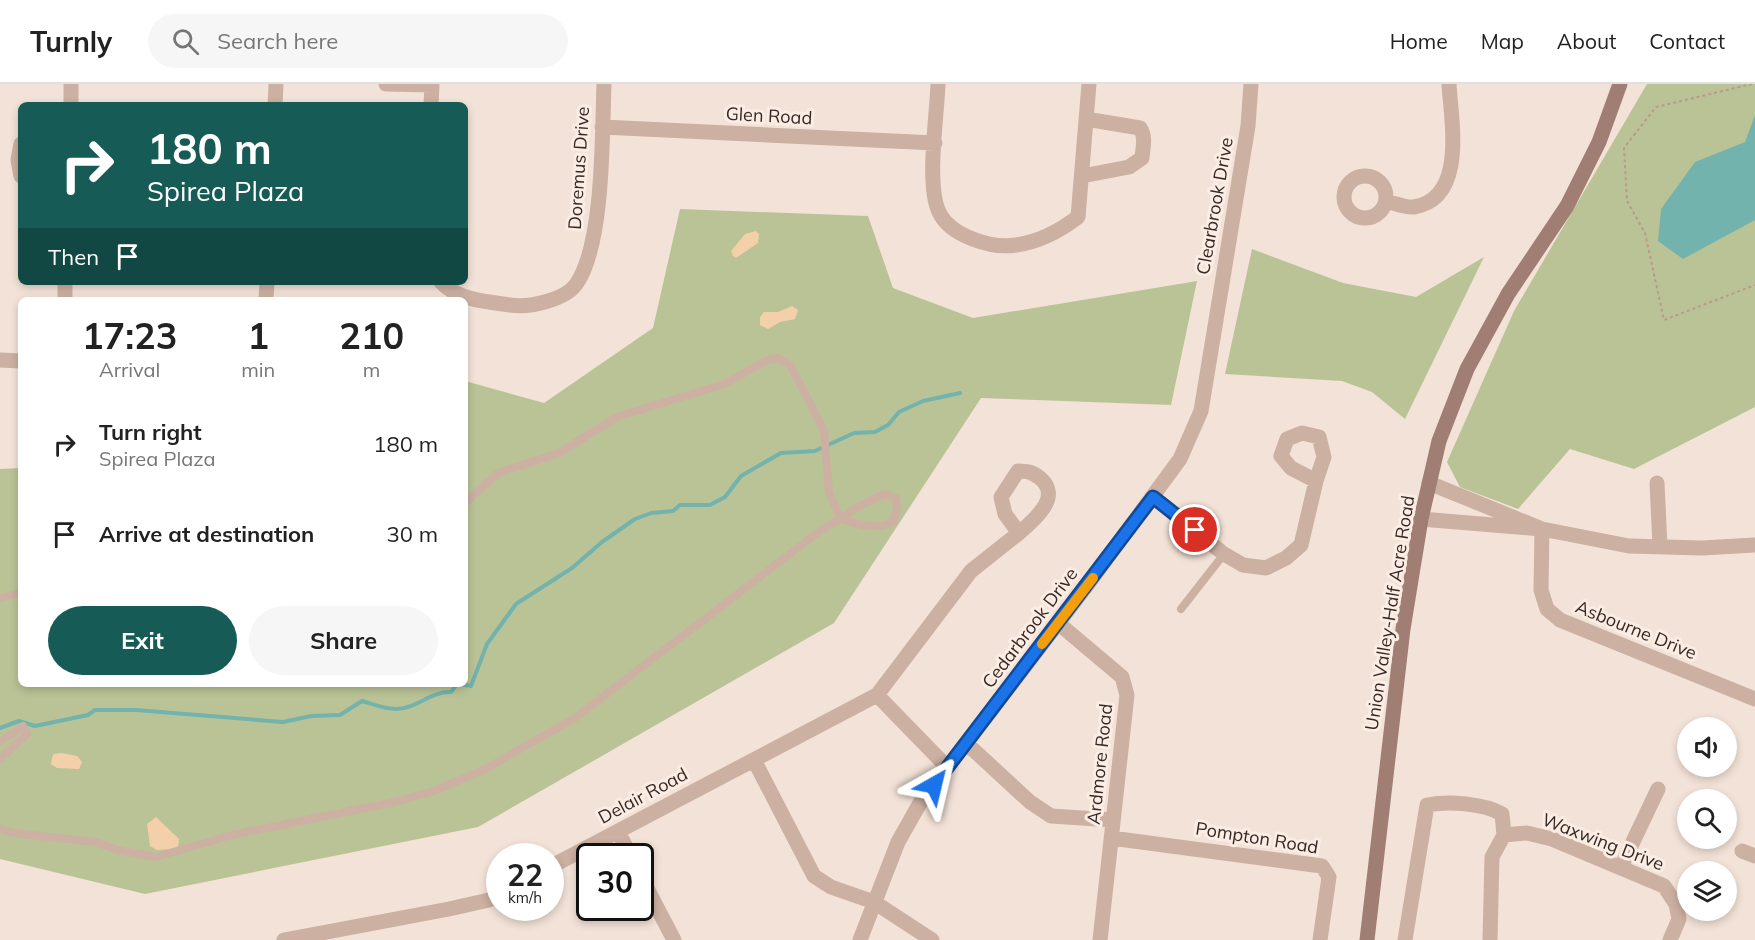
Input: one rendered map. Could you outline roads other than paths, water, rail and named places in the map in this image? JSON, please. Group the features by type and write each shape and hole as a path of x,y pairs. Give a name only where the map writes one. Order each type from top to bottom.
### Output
{"street":[{"path":"70,102 71,84"},
{"path":"275,102 276,84"},
{"path":"386,84 432,85 431,102"},
{"name":"Doremus Drive","path":"444,285 476,300 518,307 548,302 577,285 594,244 604,84"},
{"path":"938,84 933,183 939,213 958,232 991,243 1016,246 1060,231 1078,217 1089,84"},
{"name":"Clearbrook Drive","path":"1213,334 1248,126 1251,84"},
{"path":"1386,201 1413,207 1434,197 1451,172 1454,153 1449,84"},
{"name":"Union Valley-Half Acre Road","path":"1367,940 1403,628 1421,519 1439,441 1467,369 1508,294 1567,206 1599,142 1620,84"},
{"path":"1082,176 1129,167 1142,158 1144,144 1140,128 1086,119"},
{"name":"Glen Road","path":"602,127 935,143"},
{"name":"Cedarbrook Drive","path":"860,940 898,842 920,802 1058,623 1180,459 1201,411 1213,334"},
{"path":"0,360 18,361"},
{"path":"1153,497 1224,554 1244,565 1266,568 1286,558 1300,545 1316,481"},
{"path":"1429,483 1542,529"},
{"path":"1657,483 1660,546"},
{"path":"1421,519 1542,529 1629,546 1755,545"},
{"name":"Asbourne Drive","path":"1542,529 1541,590 1547,609 1560,620 1755,699"},
{"path":"947,767 877,695 971,571 1019,532"},
{"name":"Ardmore Road","path":"1058,623 1122,677 1127,695 1100,940"},
{"name":"Delair Road","path":"564,860 877,695"},
{"path":"966,743 1030,802 1051,816 1113,820"},
{"path":"754,760 814,876 831,887 874,902 932,940"},
{"path":"1621,867 1658,789"},
{"path":"1405,940 1427,805 1438,803 1493,808 1502,813 1504,835 1492,857 1490,940"},
{"path":"618,831 624,843"},
{"name":"Waxwing Drive","path":"1504,835 1527,833 1552,839 1664,886 1676,904 1679,919 1670,940"},
{"name":"Pompton Road","path":"1111,838 1322,866 1329,877 1320,940"},
{"path":"284,940 486,901"},
{"path":"654,902 674,940"}],"lane":[{"path":"0,829 14,833 96,842 117,850 156,857 232,835 395,802 434,791 485,769 575,718 840,518 885,494 896,498 897,509 894,521 884,527 864,526 840,518 829,492 824,430 790,365 777,358 768,360 724,384 617,417 559,453 498,473 468,500"},
{"path":"1182,609 1224,554"},
{"path":"0,598 18,593"},
{"path":"0,742 23,726 27,734 0,759"}],"water":[{"path":"1755,115 1755,220 1683,259 1658,241 1661,209 1695,162 1745,142"}],"waterway":[{"path":"468,685 471,686 487,644 516,604 572,568 602,542 635,519 651,513 673,511 680,505 710,505 725,497 741,476 781,453 815,451 854,433 875,432 888,425 899,412 923,401 960,393"},
{"path":"0,728 19,721 35,726 88,715 95,710 136,710 283,722 311,716 340,715 362,701 387,708 403,708 437,694 451,692 455,687"}]}
